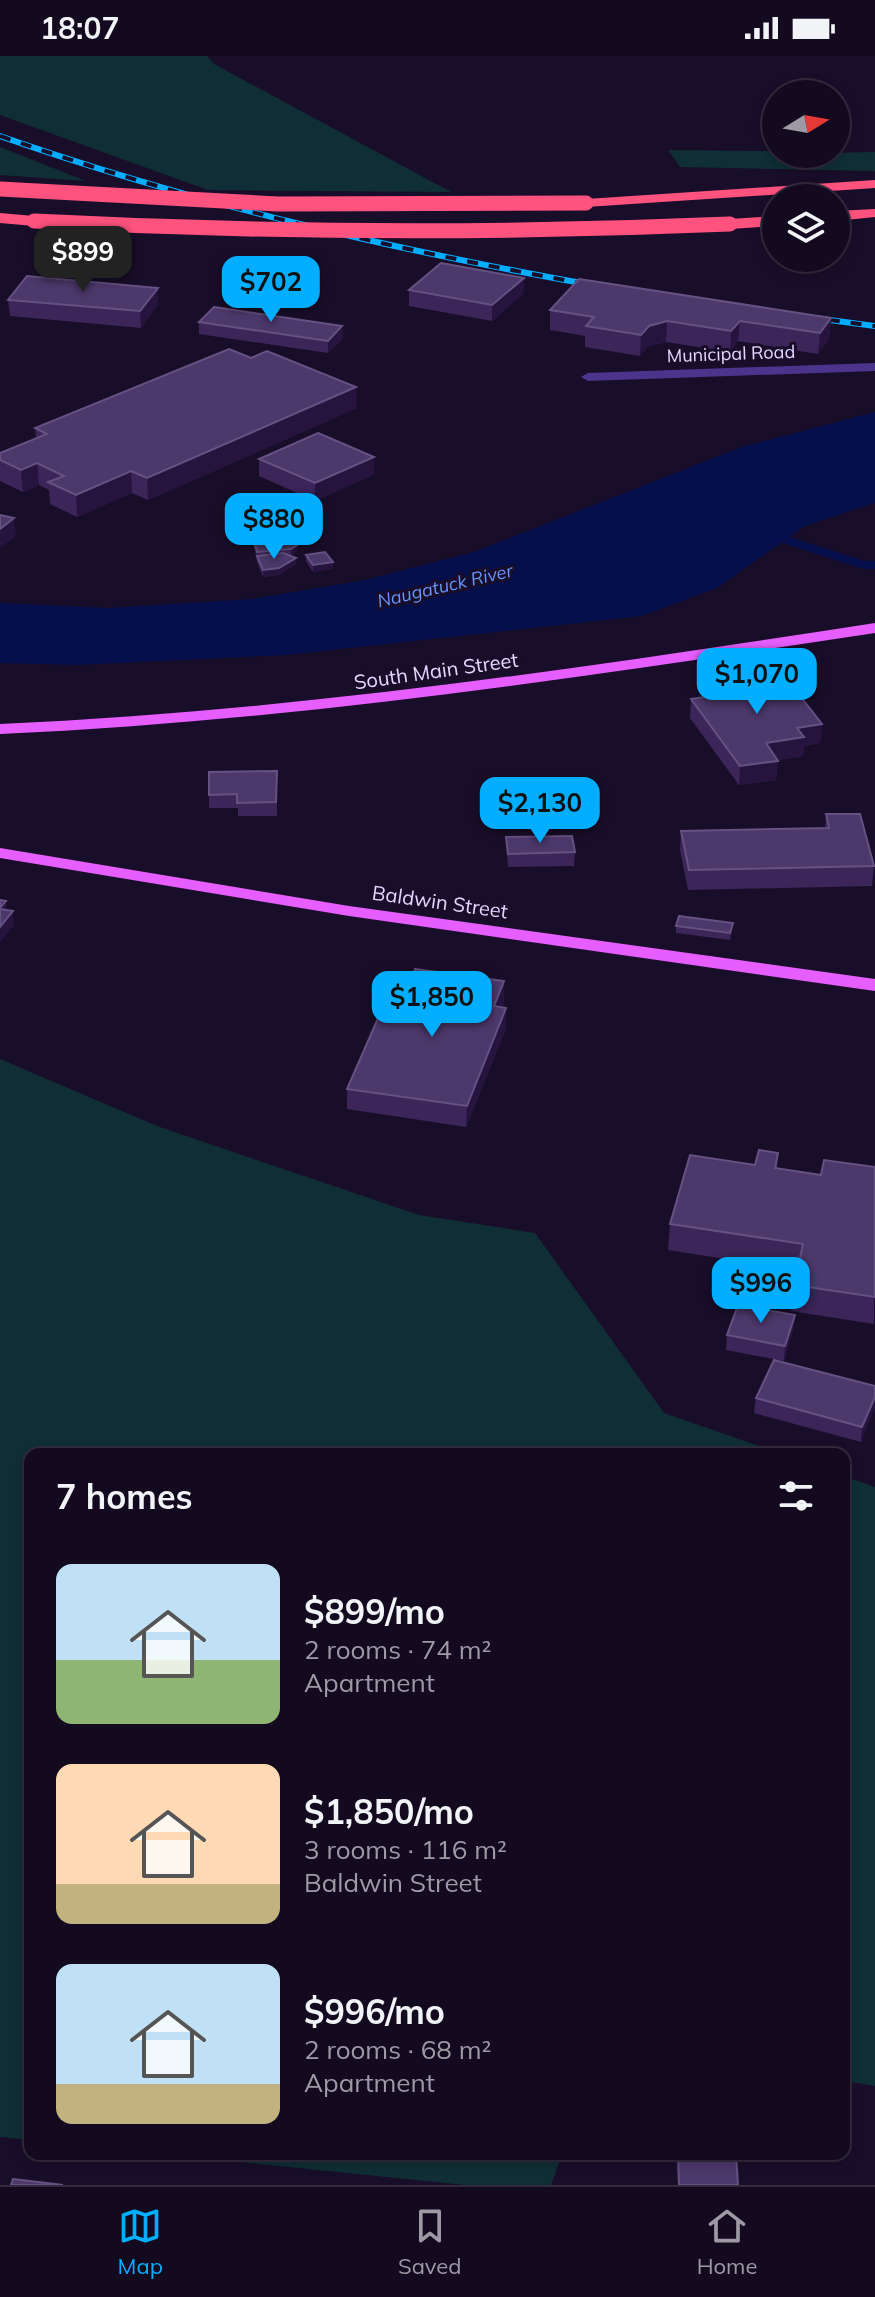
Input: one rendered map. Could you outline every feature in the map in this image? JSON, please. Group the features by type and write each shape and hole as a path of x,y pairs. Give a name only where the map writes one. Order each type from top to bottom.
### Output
{"highway":[{"path":"0,189 293,205 586,203 875,184"},
{"path":"850,215 875,213"},
{"path":"0,218 346,233 580,230 762,222"}],"main road":[{"name":"South Main Street","path":"0,729 165,721 338,706 467,690 875,628"},
{"name":"Baldwin Street","path":"0,853 291,902 875,985"}],"street":[{"name":"Municipal Road","path":"588,377 875,367"}],"green space":[{"path":"0,56 207,56 214,64 451,192 208,190 0,115"},
{"path":"0,147 86,181 0,175"},
{"path":"668,150 762,151 762,168 850,168 850,153 875,152 875,171 680,167"},
{"path":"0,1059 157,1126 419,1215 535,1233 664,1413 765,1448 24,1448 24,2139 0,2137"},
{"path":"850,1478 875,1487 875,2086 850,2082"},
{"path":"221,2160 560,2160 551,2185 465,2185"}],"water":[{"name":"Naugatuck River","path":"875,412 875,503 805,526 717,588 642,616 286,655 77,665 0,663 0,603 109,608 251,599 365,580 474,552 742,447"}],"building":[{"path":"441,263 524,278 492,305 409,290"},
{"path":"27,276 158,288 140,311 8,300"},
{"path":"579,279 831,318 820,333 740,321 731,331 667,321 649,326 641,335 586,326 594,317 550,310"},
{"path":"214,307 342,326 328,341 199,322"},
{"path":"229,349 251,358 267,351 356,387 147,478 131,471 76,495 48,482 64,476 37,463 21,470 0,460 0,453 47,434 35,428"},
{"path":"318,433 374,457 315,483 259,459"},
{"path":"0,515 14,518 0,529"},
{"path":"288,536 295,539 297,545 291,549 257,552 253,538"},
{"path":"325,552 333,562 313,565 306,555"},
{"path":"283,553 296,558 279,568 263,570 257,556"},
{"path":"776,665 822,724 797,728 804,737 766,743 778,761 740,766 691,699 755,689 740,670"},
{"path":"277,771 276,802 237,803 237,794 209,795 209,772"},
{"path":"826,814 860,814 874,866 689,870 681,831 829,828"},
{"path":"572,836 575,852 508,854 506,837"},
{"path":"0,909 13,911 0,927"},
{"path":"679,916 733,923 730,933 676,926"},
{"path":"415,969 504,981 494,1006 506,1008 467,1106 347,1089 390,991 404,993"},
{"path":"759,1150 778,1153 775,1168 821,1175 824,1160 875,1167 875,1297 794,1285 803,1244 670,1224 690,1155 755,1165"},
{"path":"738,1305 795,1315 785,1346 727,1335"},
{"path":"774,1360 875,1386 875,1397 862,1427 756,1398"},
{"path":"678,2160 736,2160 738,2185 679,2185"},
{"path":"13,2179 63,2185 11,2185"}],"waterway":[{"path":"774,536 864,565 875,565"}],"railway":[{"path":"0,136 147,183 296,223 446,257 598,286"},
{"path":"807,317 875,326"}]}
